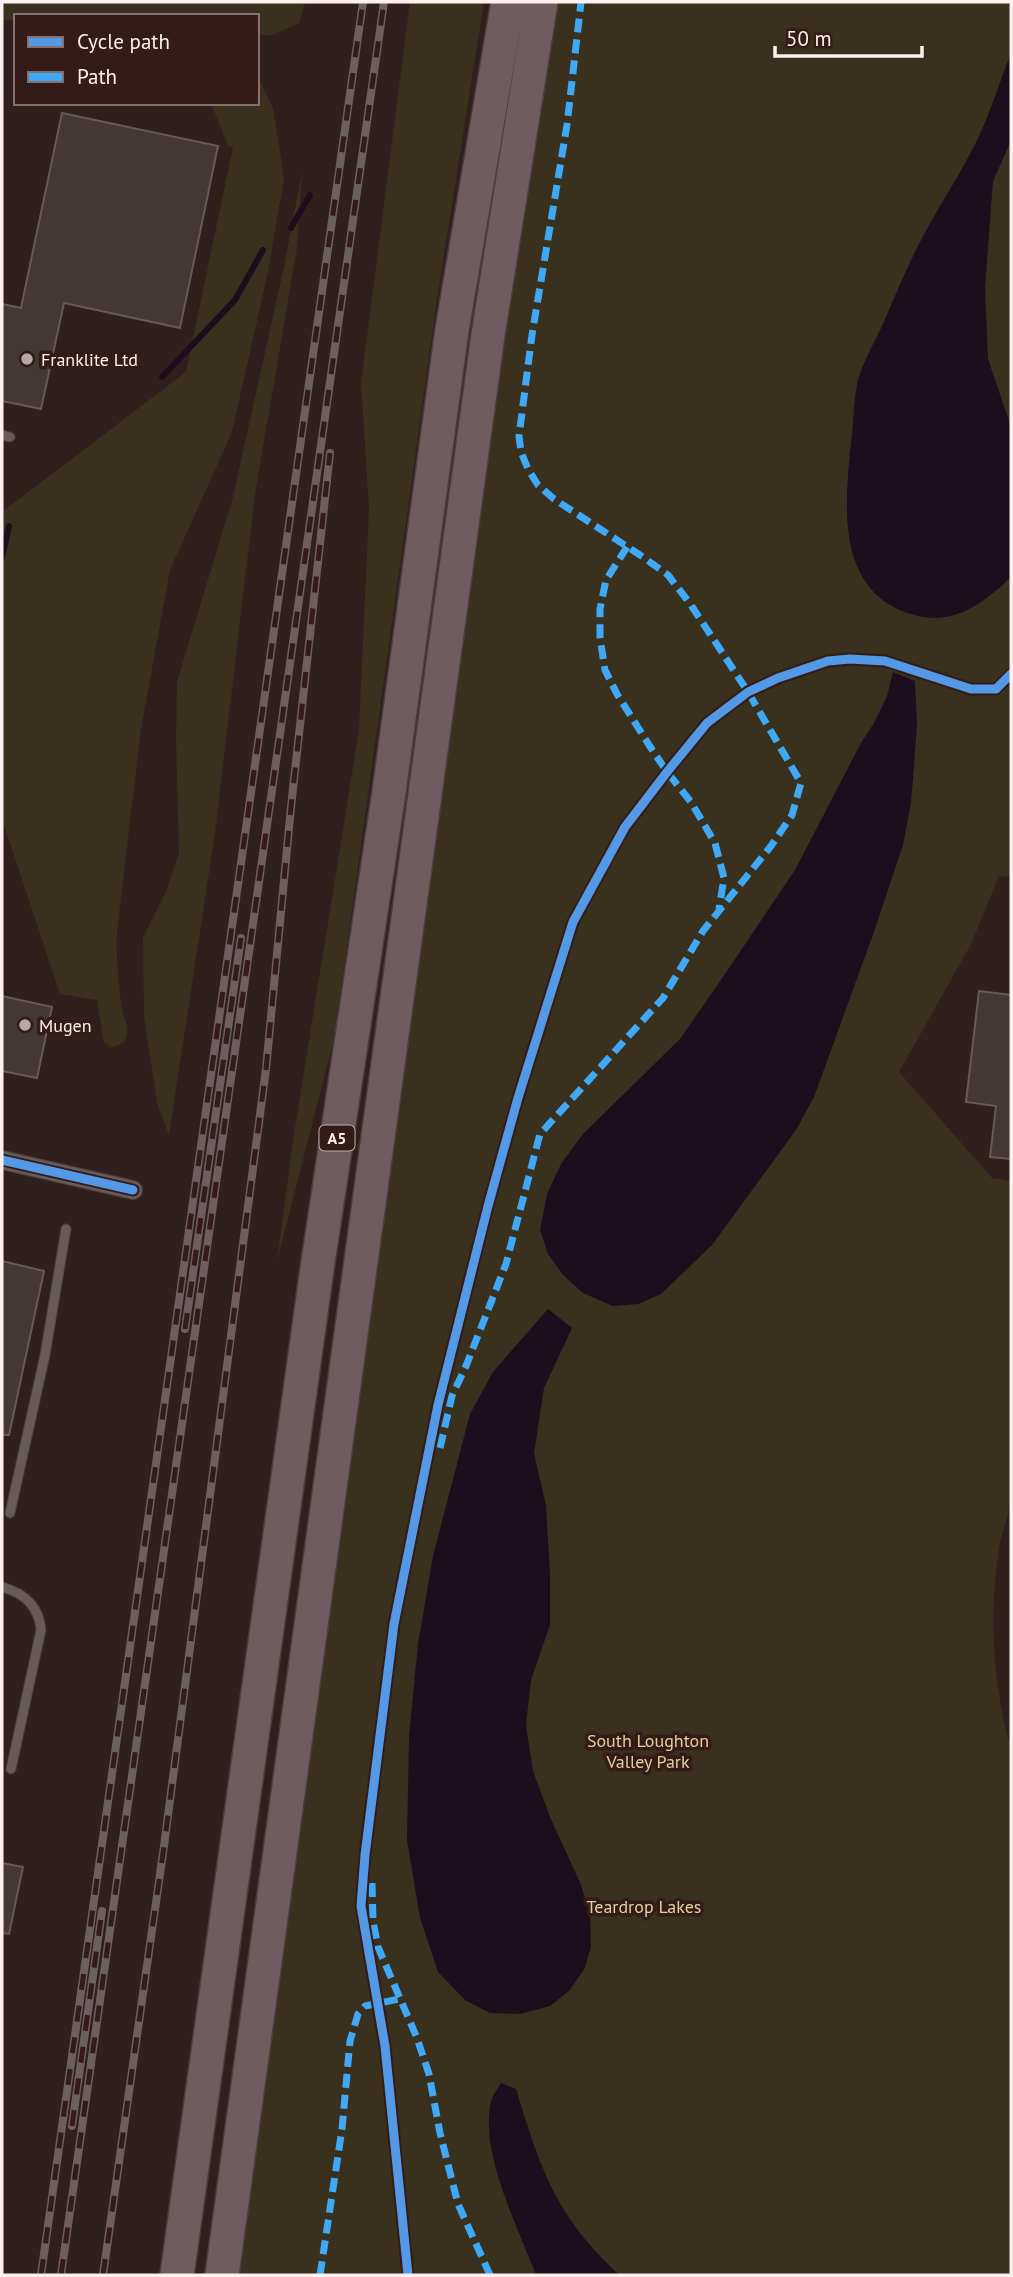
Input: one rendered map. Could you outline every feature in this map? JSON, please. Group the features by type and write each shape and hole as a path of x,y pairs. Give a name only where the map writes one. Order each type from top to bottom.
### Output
{"highway":[{"name":"A5","path":"177,2275 317,1269 387,806 452,330 508,2"},
{"name":"A5","path":"222,2275 451,597 488,335 541,2"}],"street":[{"path":"2,1160 132,1190"}],"lane":[{"path":"10,1513 45,1354 66,1229"},
{"path":"2,1587 13,1590 34,1607 40,1617 41,1629 11,1769"}],"green space":[{"path":"2,2 305,2 299,23 273,35 259,35 259,14 14,14 14,21 2,20"},
{"path":"410,2 484,2 436,306 334,1039 277,1261 294,1134 359,730 369,509 361,383"},
{"name":"Teardrop Lakes","path":"541,2 1011,2 1011,877 999,876 971,944 899,1072 992,1178 1011,1181 1011,1494 998,1555 993,1629 1000,1701 1011,1749 1011,2275 221,2275"},
{"path":"259,79 273,108 284,178 268,272 232,432 170,570 141,729 117,931 118,979 127,1035 119,1045 111,1047 104,1042 97,1000 60,994 2,819 2,512 186,372 233,147 228,146 212,105 259,105"},
{"path":"302,171 297,248 255,494 215,833 169,1135 157,1103 144,1016 143,937 166,892 179,853 177,682 233,497 284,267"}],"shaded area":[{"path":"1011,53 1011,141 993,181 985,288 988,359 1011,427 1011,577 981,602 958,614 932,618 918,616 891,606 872,590 859,570 851,547 847,495 856,388 866,359 914,254 977,140"},
{"path":"893,672 915,681 917,723 911,803 903,845 814,1097 796,1130 712,1245 661,1294 638,1304 613,1306 583,1293 563,1275 548,1254 540,1230 547,1194 561,1164 583,1134 680,1039 725,974 795,870 874,723 887,696"},
{"name":"Teardrop Lakes","path":"548,1309 572,1328 544,1388 534,1453 546,1505 550,1625 531,1680 526,1725 533,1771 550,1817 581,1885 590,1916 591,1946 585,1968 569,1991 550,2006 520,2014 490,2013 465,2000 438,1972 420,1918 407,1840 409,1736 418,1644 433,1556 470,1414 493,1372"},
{"path":"501,2083 516,2089 541,2163 567,2215 587,2242 619,2275 536,2275 502,2189 490,2143 491,2102"}],"building":[{"path":"62,113 218,146 180,328 64,303 41,409 2,401 2,304 21,308"},
{"path":"979,991 1011,995 1011,1159 990,1157 996,1106 966,1102"},
{"name":"Mugen","path":"2,996 52,1007 37,1078 2,1071"},
{"path":"2,1261 44,1271 9,1435 2,1435"},
{"path":"2,1863 23,1867 9,1934 2,1933"}],"waterway":[{"path":"291,228 310,195"},
{"path":"162,377 235,300 263,250"},
{"path":"2,557 9,526"}],"railway":[{"path":"41,2275 363,2"},
{"path":"61,2275 384,2"},
{"path":"103,2275 164,1846 266,1069 291,807 330,453"},
{"path":"185,1329 241,938"},
{"path":"72,2126 102,1911"}],"marked path":[{"path":"440,1448 452,1396 506,1264 540,1134 663,998 703,931 771,846 792,815 801,783 748,692 668,575 554,499 538,485 521,452 519,436 532,335 567,125 581,2"},
{"path":"627,547 606,580 600,609 600,638 605,670 649,745 691,802 715,843 724,878 719,909"},
{"path":"372,1883 373,1921 378,1947 417,2038 429,2074 440,2133 458,2204 490,2275"},
{"path":"320,2275 342,2129 350,2041 358,2014 365,2006 399,1999"}],"cycle path":[{"path":"408,2275 385,2046 361,1906 365,1855 394,1624 438,1405 518,1098 573,922 625,827 707,723 748,692 778,678 828,661 850,659 885,661 971,689 996,689 1011,674"},
{"path":"2,1160 133,1190"}],"place":[{"name":"Franklite Ltd","path":"27,359"},
{"name":"Mugen","path":"25,1025"}],"park label":[{"name":"South Loughton Valley Park","path":"648,1750"}]}
